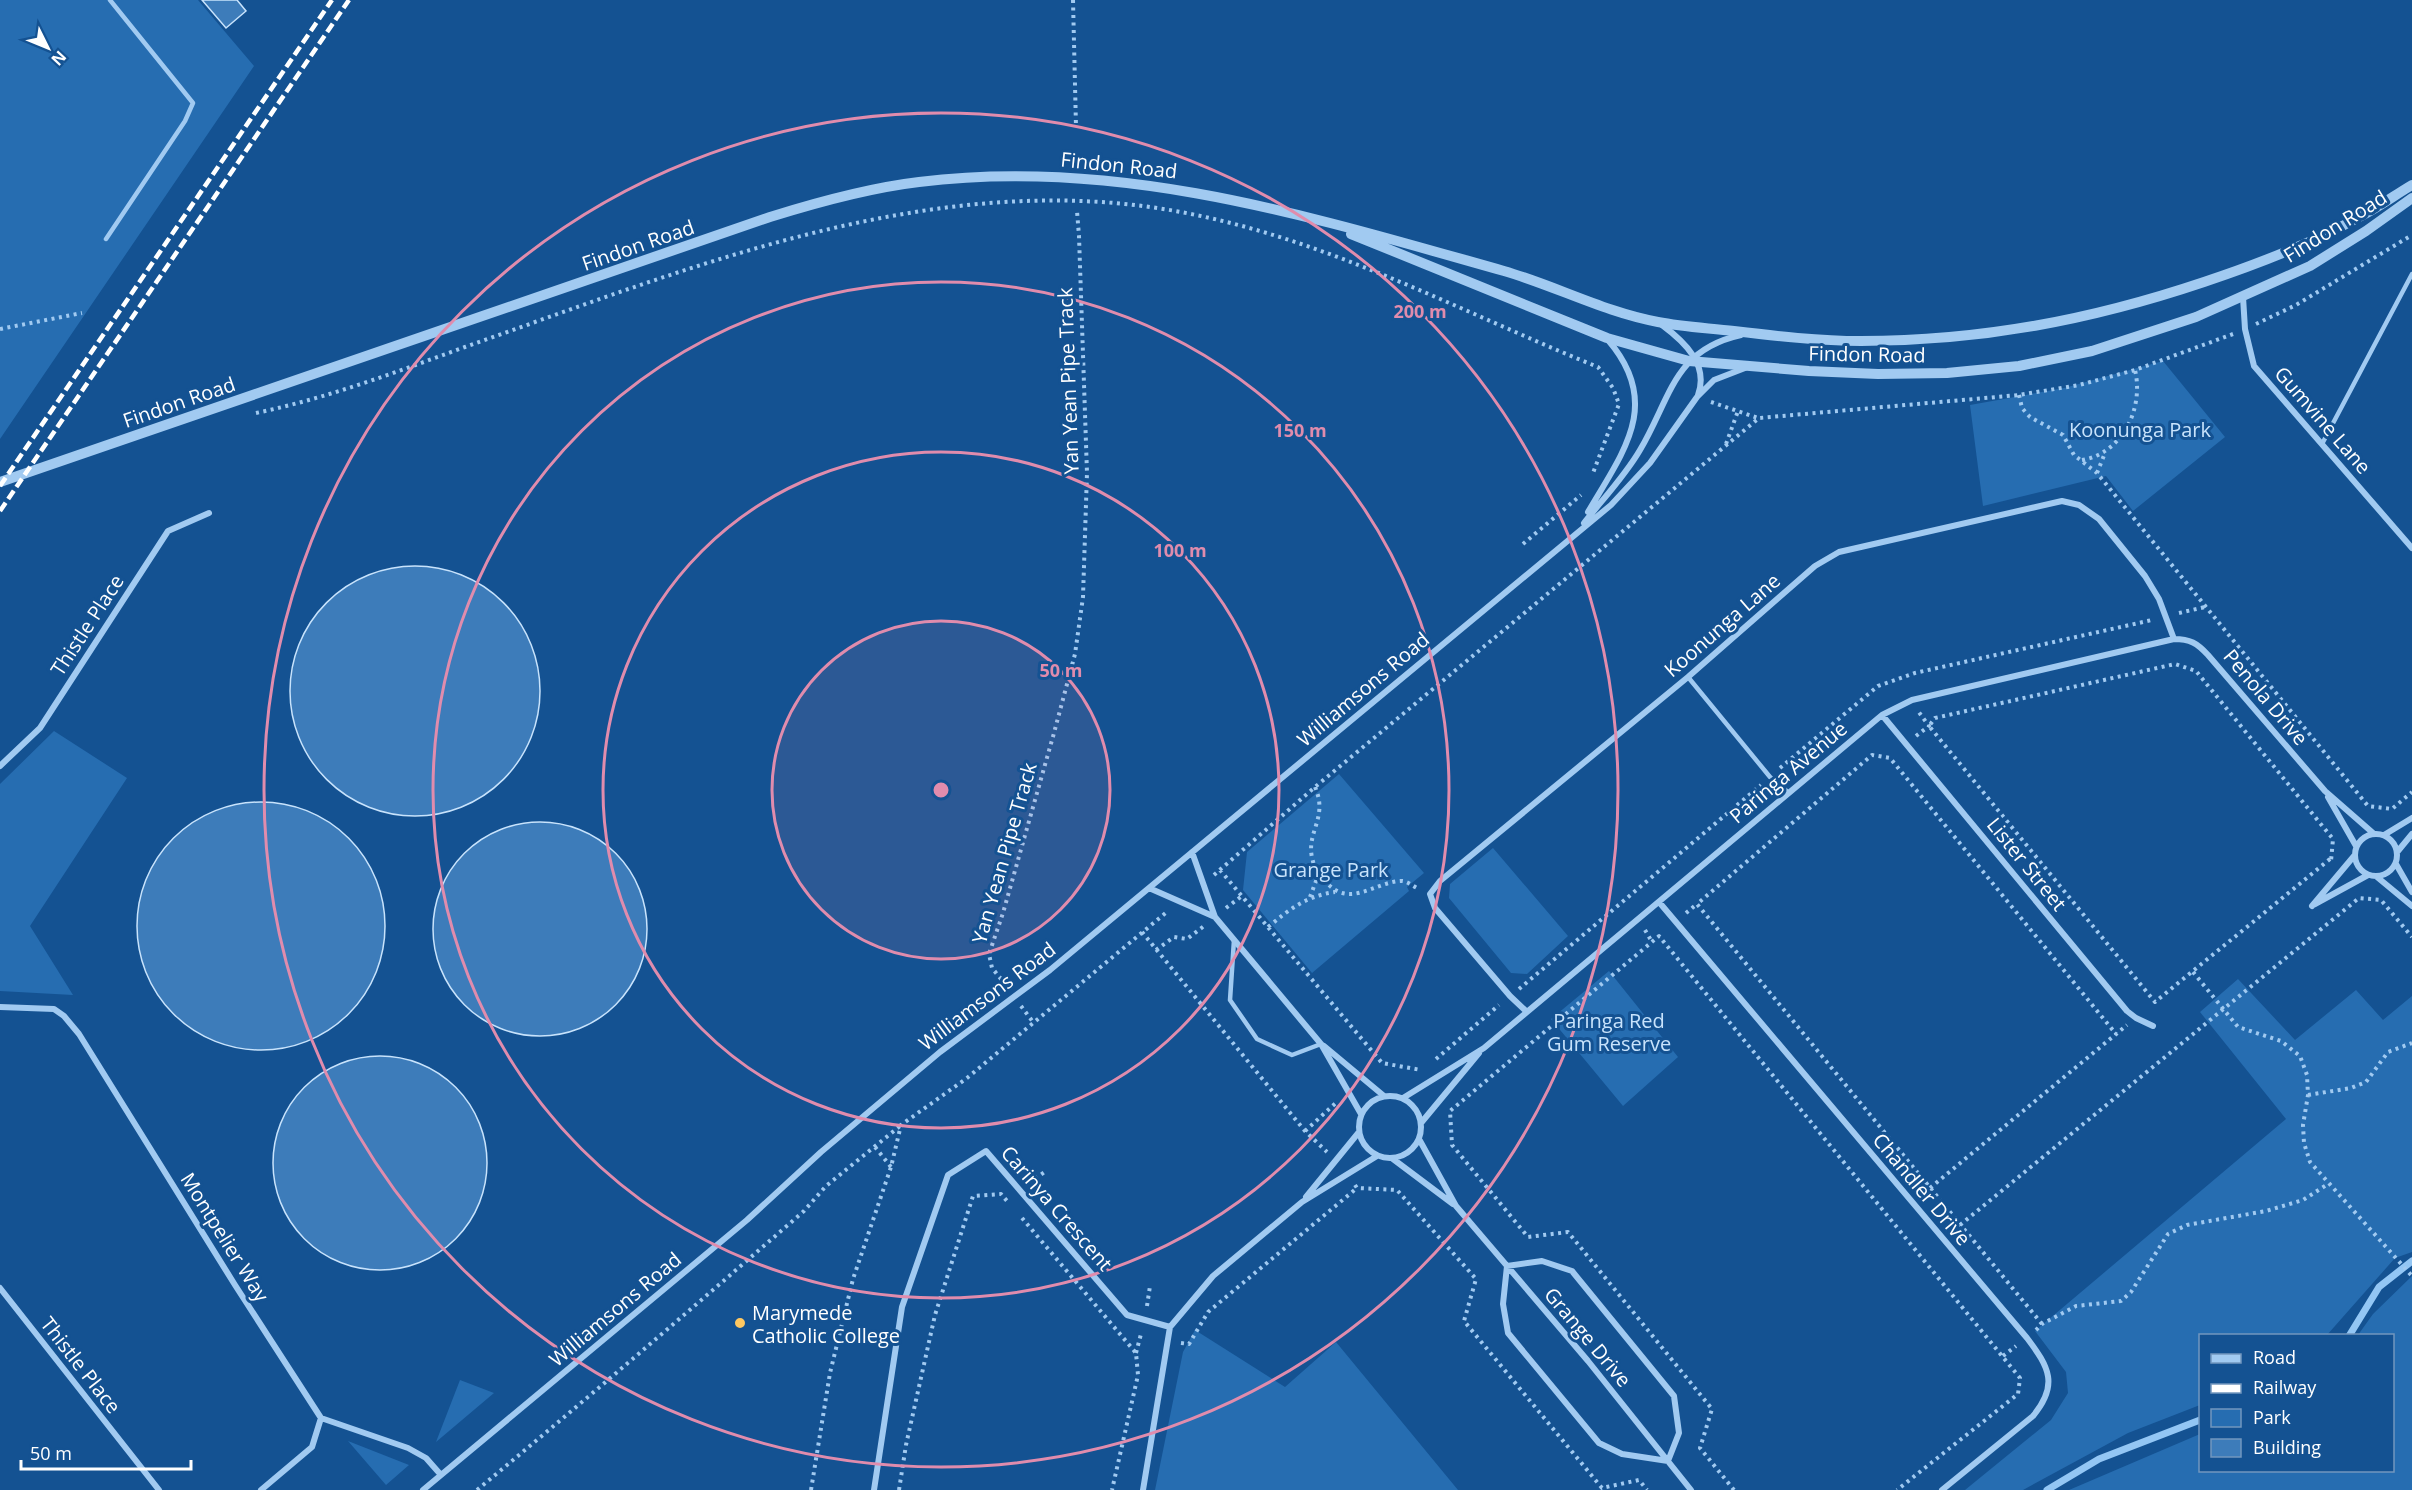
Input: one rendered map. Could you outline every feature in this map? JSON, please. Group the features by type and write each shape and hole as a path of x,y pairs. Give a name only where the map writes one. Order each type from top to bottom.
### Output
{"street":[{"name":"Findon Road","path":"0,482 770,217 833,197 915,182 1032,175 1098,178 1214,195 1309,217 1512,274 1619,313 1659,323 1808,339 1861,341 1924,339 2004,332 2143,302 2289,252 2363,216 2412,185"},
{"name":"Findon Road","path":"1309,217 1607,338 1693,360 1747,367 1878,374 1947,373 2019,366 2114,344 2196,317 2310,266 2366,231 2412,198"},
{"name":"Gumvine Lane","path":"2244,297 2245,329 2254,366 2412,548"},
{"path":"1659,323 1675,334 1701,371 1702,383 1697,397"},
{"path":"1693,360 1709,345 1749,333"},
{"path":"1576,533 1626,447 1634,420 1636,401 1631,374 1623,357 1607,338"},
{"name":"Williamsons Road","path":"1576,533 1639,452 1679,372 1693,360"},
{"name":"Williamsons Road","path":"423,1490 747,1220 820,1152 940,1052 1015,998 1611,505 1650,463 1697,397 1714,380 1747,367"},
{"name":"Koonunga Lane","path":"1430,894 1440,881 1688,677 1815,566 1839,552 2062,501 2079,505 2099,519 2145,576 2159,599 2174,639"},
{"name":"Thistle Place","path":"0,766 40,728 168,531 209,513"},
{"name":"Paringa Avenue","path":"1403,1098 1484,1048 1882,715 1912,700 2174,639"},
{"name":"Penola Drive","path":"2174,639 2187,639 2198,644 2325,792 2373,833"},
{"name":"Lister Street","path":"1882,715 2119,1002 2136,1018 2153,1026"},
{"name":"Penola Drive","path":"2325,792 2356,846"},
{"path":"2384,835 2412,818"},
{"path":"2368,875 2312,906 2354,856 2356,846 2363,838 2373,833 2384,835 2393,841 2397,851 2396,864 2412,892"},
{"path":"2397,851 2412,834"},
{"path":"1192,852 1215,917 1321,1044 1361,1114"},
{"path":"2354,856 2358,868 2368,875 2377,877 2412,906"},
{"path":"2377,877 2388,873 2396,864"},
{"path":"1149,888 1215,917"},
{"path":"1430,894 1435,908 1510,996 1527,1012"},
{"name":"Chandler Drive","path":"1659,902 2027,1338 2046,1365 2050,1378 2042,1405 2033,1416 1942,1490"},
{"name":"Montpelier Way","path":"0,1007 54,1009 64,1016 79,1034 234,1285 321,1418"},
{"path":"1321,1044 1384,1096"},
{"name":"Paringa Avenue","path":"1421,1123 1484,1048"},
{"path":"1384,1096 1403,1098 1414,1107 1421,1123 1419,1139 1410,1151 1393,1158 1377,1156 1366,1148 1359,1132 1361,1114 1370,1103 1384,1096"},
{"path":"1302,1202 1359,1132"},
{"name":"Grange Drive","path":"1419,1139 1456,1206 1691,1490"},
{"name":"Carinya Crescent","path":"874,1490 902,1307 948,1175 986,1151 1127,1315 1170,1327"},
{"path":"1143,1490 1170,1327 1213,1276 1302,1202 1377,1156"},
{"name":"Grange Drive","path":"1393,1158 1456,1206"},
{"path":"1542,1261 1572,1271 1674,1396 1679,1433 1668,1461 1622,1454 1599,1443 1515,1342 1508,1333 1503,1304 1507,1266 1542,1261"},
{"name":"Thistle Place","path":"0,1288 159,1490"},
{"path":"261,1490 312,1447 321,1418 408,1448 426,1458 441,1475"}],"lane":[{"path":"106,239 185,121 193,103 110,0"},
{"path":"2322,444 2412,274"},
{"path":"1688,677 1770,777 1788,793"},
{"path":"1234,940 1230,1000 1257,1039 1292,1055 1321,1044"}],"path":[{"path":"1073,0 1076,127"},
{"path":"250,414 320,398 621,292 743,253 846,224 921,210 1016,201 1109,201 1195,214 1282,237 1598,367 1613,388 1619,404 1590,480"},
{"name":"Yan Yean Pipe Track","path":"1033,1022 992,968 989,954 1003,913 1054,734 1075,654 1083,597 1087,472 1077,211"},
{"path":"1723,406 1759,418 2019,396 2079,384 2135,370 2221,340 2295,306 2412,235"},
{"path":"0,329 82,313"},
{"path":"2097,473 2106,453 2132,417 2137,402 2135,370"},
{"path":"2019,396 2022,408 2030,417 2063,435 2073,455 2097,473 2368,806 2392,808 2412,792"},
{"path":"1726,445 1738,411"},
{"path":"1203,884 1759,418"},
{"path":"2082,460 2106,453"},
{"path":"1523,544 1586,490"},
{"path":"1431,1063 1878,686 1915,673 2205,607"},
{"path":"1890,758 1929,726 1935,718 2175,664 2196,671 2332,839 2330,859 1930,1188"},
{"path":"1896,679 1929,726 2155,1002"},
{"path":"2042,1324 1697,904 1872,755 1890,758 2116,1034"},
{"path":"1316,787 1320,797 1321,811 1311,840 1311,852 1319,873 1336,891"},
{"path":"1220,870 1382,1063 1422,1071"},
{"path":"1310,897 1319,873"},
{"path":"1268,927 1294,905 1310,897 1336,891 1350,894 1365,892 1398,881 1407,882 1430,894"},
{"path":"1960,1225 2359,898 2381,900 2412,937"},
{"path":"477,1490 804,1211 826,1186 901,1125 967,1078 1180,902"},
{"path":"1142,932 1305,1131 1335,1162"},
{"path":"1528,1237 1452,1145 1450,1111 1659,936 2020,1377 2018,1394 1897,1490"},
{"path":"2193,972 2238,1027 2281,1041 2300,1056 2307,1075 2308,1095 2303,1125 2304,1143 2310,1162 2412,1276"},
{"path":"2308,1095 2351,1088 2366,1082 2388,1052 2412,1043"},
{"path":"1305,1131 1348,1091"},
{"path":"811,1490 832,1362 854,1279 891,1167 901,1125"},
{"path":"875,1147 891,1167"},
{"path":"1346,1175 1357,1188"},
{"path":"2003,1356 2042,1324 2076,1306 2121,1302 2131,1292 2168,1234 2187,1225 2266,1211 2303,1200 2328,1184"},
{"path":"1168,1342 1189,1344 1208,1312 1357,1188 1397,1190 1476,1279 1464,1321 1602,1488 1639,1480 1647,1490"},
{"path":"899,1490 906,1445 935,1315 972,1196 1000,1194 1136,1353 1137,1375 1112,1490"}],"green space":[{"path":"0,0 198,0 254,66 0,439"},
{"name":"Koonunga Park","path":"2163,361 2225,437 2133,511 2106,476 1983,506 1970,405 2064,388"},
{"path":"54,731 127,778 30,926 73,995 0,991 0,784"},
{"name":"Grange Park","path":"1339,774 1424,873 1407,887 1409,891 1312,973 1243,890 1247,852"},
{"path":"1493,848 1568,936 1527,974 1511,973 1449,898 1450,884"},
{"name":"Paringa Red Gum Reserve","path":"1609,971 1678,1057 1623,1106 1551,1019"},
{"path":"2238,979 2295,1040 2356,990 2383,1020 2412,996 2412,1252 2395,1258 2328,1334 2199,1334 2199,1405 2128,1433 2023,1490 1965,1490 2051,1420 2068,1393 2066,1372 2035,1331 2286,1119 2200,1012"},
{"path":"2412,1276 2412,1490 2069,1490 2199,1434 2199,1472 2394,1472 2394,1334 2359,1334 2373,1314"},
{"path":"1195,1330 1285,1387 1336,1342 1458,1490 1155,1490 1183,1352"},
{"path":"460,1380 494,1393 436,1442"},
{"path":"348,1441 409,1465 386,1485"}],"building":[{"path":"202,0 237,0 246,11 226,28"},
{"path":"415,566 439,569 463,576 484,587 503,603 519,622 530,643 537,667 540,691 537,715 530,739 519,760 503,779 484,795 463,806 439,813 415,816 391,813 367,806 346,795 327,779 311,760 300,739 293,715 290,691 293,667 300,643 311,622 327,603 346,587 367,576 391,569"},
{"path":"249,802 273,802 297,807 320,816 349,838 371,867 376,878 383,902 385,926 383,950 376,974 371,985 349,1014 320,1036 309,1041 273,1050 249,1050 225,1045 202,1036 182,1022 165,1005 151,985 142,962 137,938 137,914 142,890 151,867 165,847 182,830 202,816 225,807"},
{"path":"529,822 551,822 571,826 591,834 616,853 635,878 643,898 647,929 643,960 635,980 616,1005 591,1024 571,1032 551,1036 529,1036 509,1032 489,1024 457,997 445,980 437,960 433,940 433,918 437,898 445,878 472,846 489,834 509,826"},
{"path":"369,1056 391,1056 411,1060 431,1068 456,1087 475,1112 483,1132 487,1163 483,1194 475,1214 456,1239 431,1258 411,1266 391,1270 369,1270 349,1266 329,1258 297,1231 285,1214 277,1194 273,1174 273,1152 277,1132 285,1112 312,1080 329,1068 349,1060"}],"waterway":[{"path":"2350,1334 2379,1287 2412,1261"},
{"path":"2047,1490 2099,1459 2199,1420"}],"railway":[{"path":"0,486 332,0"},
{"path":"0,511 349,0"}],"place":[{"name":"Marymede Catholic College","path":"740,1323"}]}
